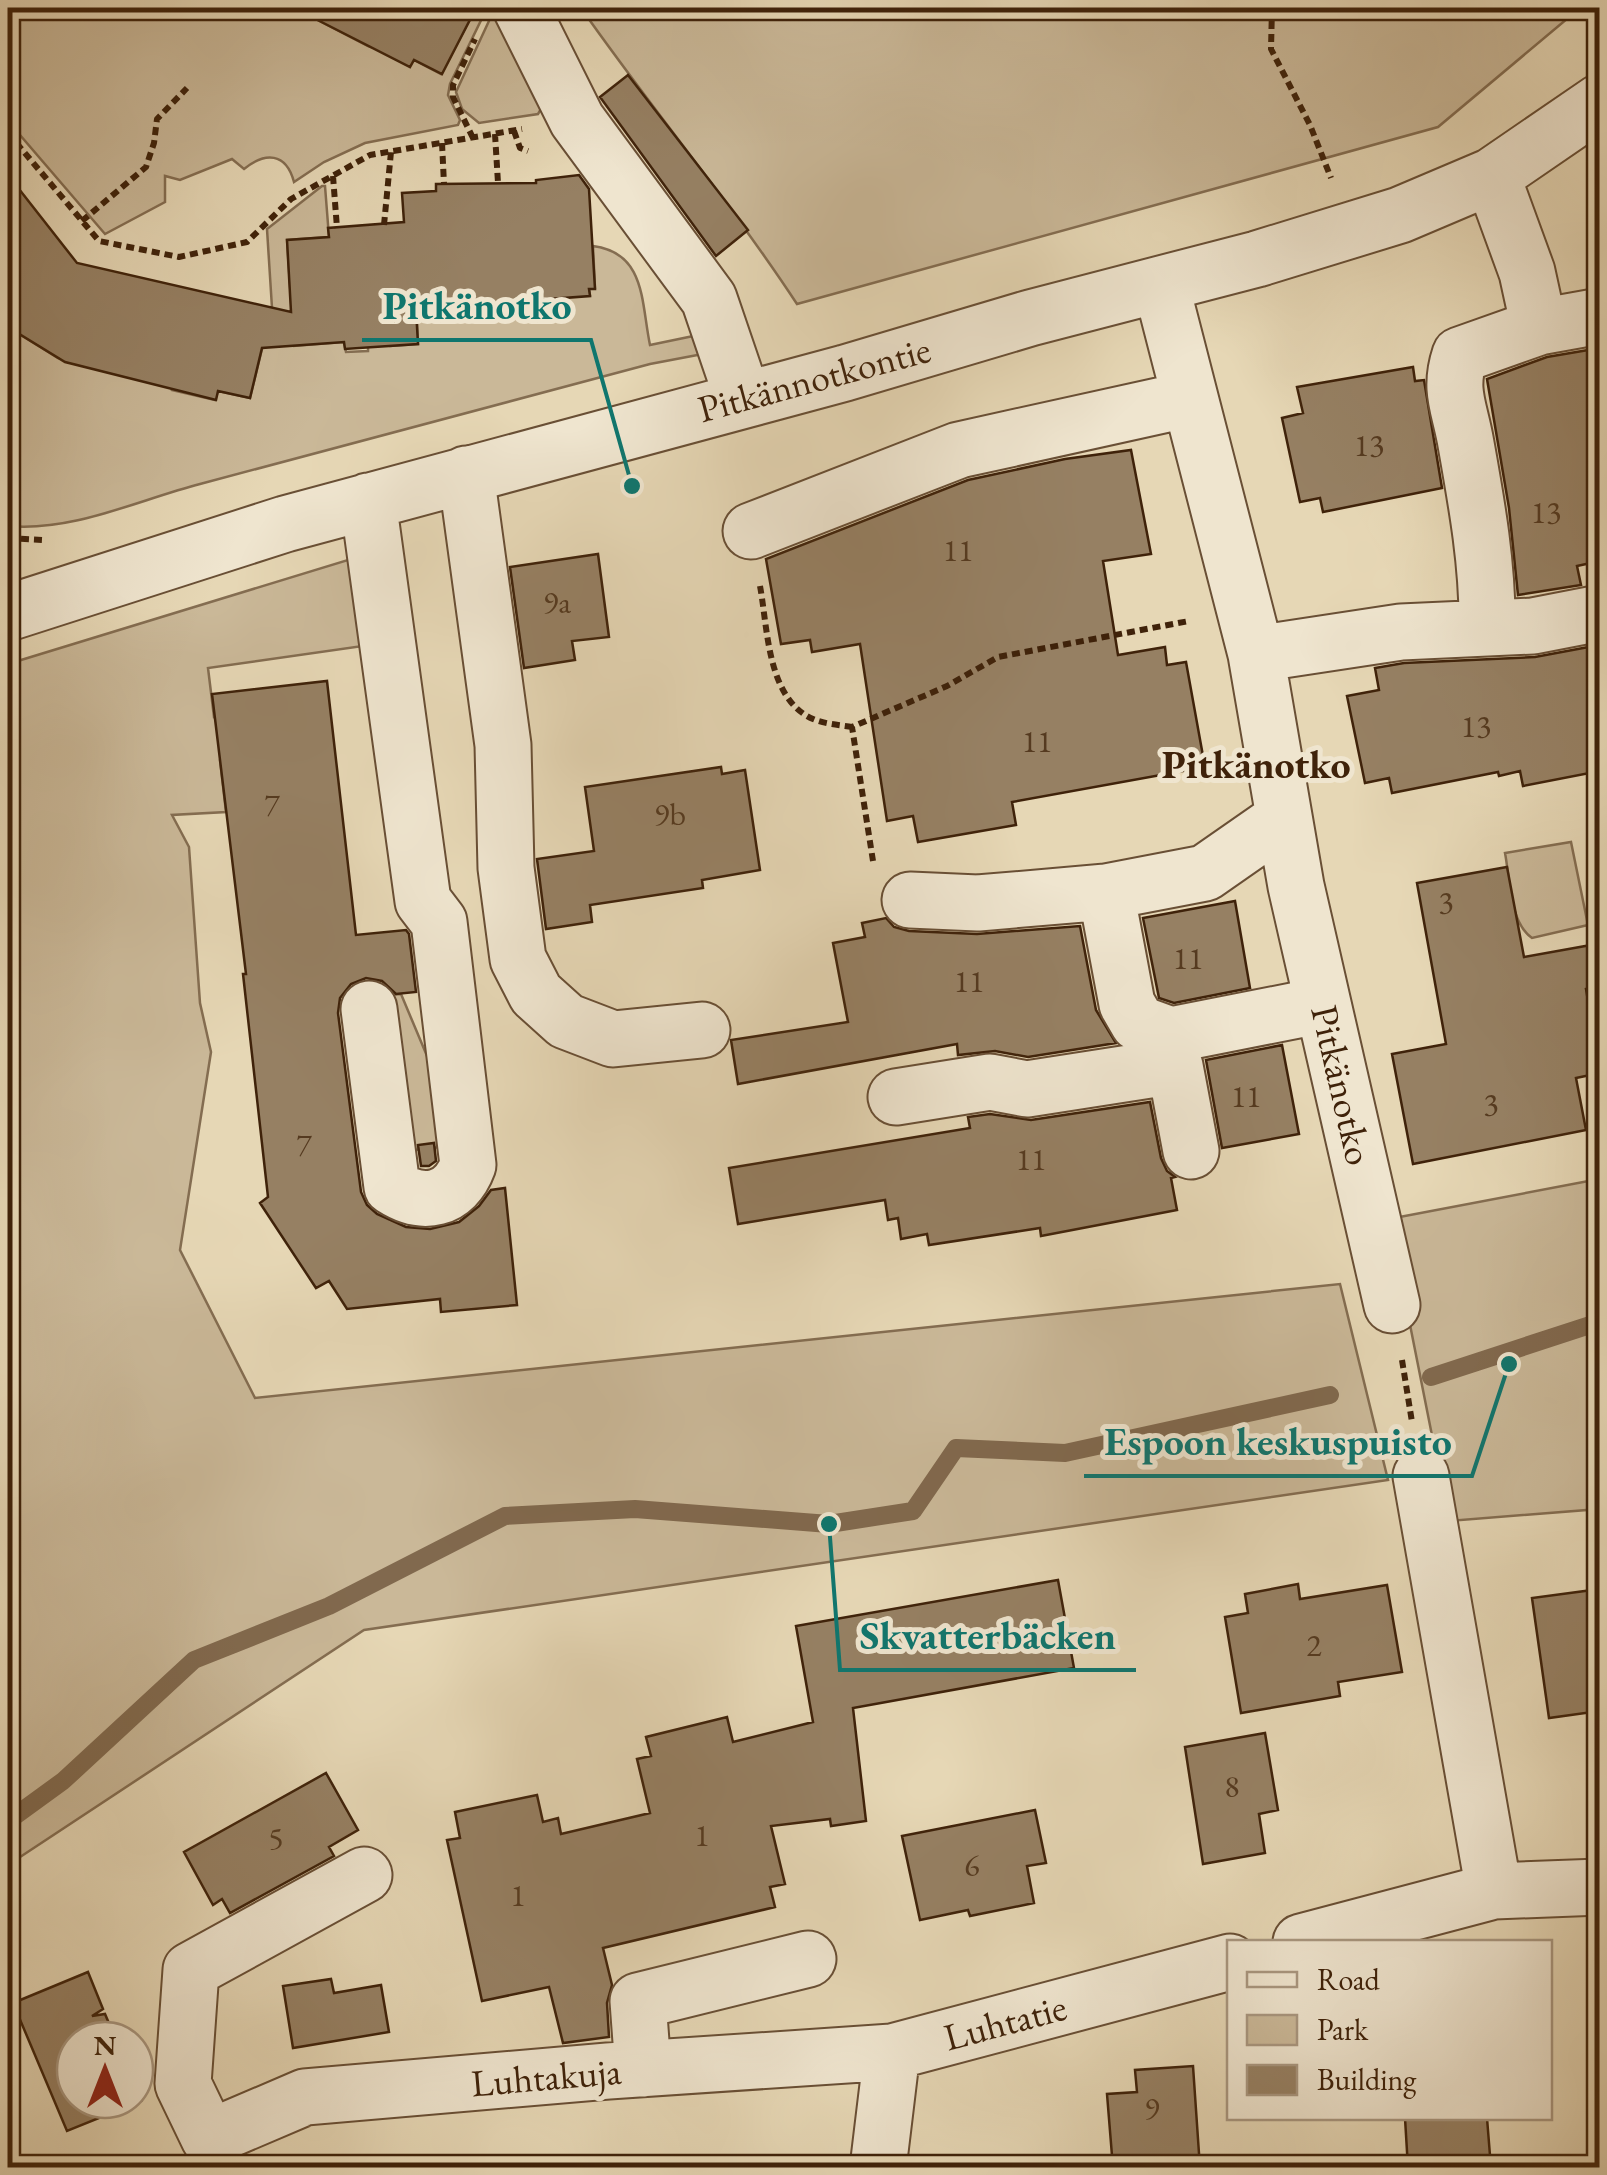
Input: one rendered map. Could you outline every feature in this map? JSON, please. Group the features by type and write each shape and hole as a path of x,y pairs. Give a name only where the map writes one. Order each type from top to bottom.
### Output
{"street":[{"path":"502,15 709,299 743,399"},
{"name":"Pitkännotkontie","path":"8,612 267,529 846,373 1400,215 1492,176 1600,102"},
{"path":"1492,176 1527,272 1539,328"},
{"name":"Pitkänotko","path":"1161,285 1250,632 1323,1005 1392,1305"},
{"path":"1487,628 1488,590 1466,442 1452,380 1460,354 1539,328 1600,316"},
{"path":"750,531 960,450 1190,399"},
{"path":"466,474 503,745 506,868 518,959 536,994 566,1021 613,1040 702,1030"},
{"path":"368,501 423,901 440,922 468,1165 461,1184 449,1194 410,1198 392,1187 369,1009"},
{"path":"1250,632 1401,632 1532,626 1600,614"},
{"path":"910,900 978,903 1106,892 1205,873 1284,818"},
{"path":"1106,892 1128,1004 1138,1023 1173,1050 1191,1151"},
{"path":"896,1098 990,1082 1028,1089 1323,1005"},
{"path":"1422,1476 1494,1891"},
{"name":"Luhtakuja","path":"364,1875 192,1970 183,2084 209,2138 306,2097 892,2052"},
{"path":"1309,1940 1494,1891 1600,1887"},
{"path":"643,2069 638,2001 808,1959"},
{"name":"Luhtatie","path":"878,2168 892,2052 1227,1963"}],"path":[{"path":"1272,8 1271,49 1310,124 1335,188"},
{"path":"473,138 457,109 453,85 502,15"},
{"path":"82,221 146,167 156,119 187,88"},
{"path":"8,133 99,242 179,257 247,242 290,200 370,156 577,120"},
{"path":"495,134 498,182"},
{"path":"442,143 444,184"},
{"path":"384,224 392,152"},
{"path":"333,176 337,228"},
{"path":"750,531 783,693 814,720 852,727 947,686 998,657 1250,632"},
{"path":"8,538 44,540"},
{"path":"852,727 874,864 894,889 910,900"},
{"path":"1392,1305 1422,1476"}],"green space":[{"path":"8,8 308,8 306,14 368,46 414,60 441,74 476,8 487,8 450,84 448,95 460,120 458,125 365,143 324,162 294,182 286,165 274,158 244,169 232,159 180,180 165,176 165,202 105,234 8,121"},
{"path":"495,8 541,109 538,114 479,123 462,109 456,92"},
{"path":"581,8 1580,8 1438,127 797,304"},
{"path":"322,186 329,237 287,240 294,346 344,342 346,352 368,351 368,340 390,346 418,344 416,300 527,301 527,295 590,295 589,289 595,288 593,246 623,258 632,269 642,297 650,345 703,334 708,353 650,364 200,484 81,520 8,526 8,327 58,358 174,379 172,390 215,400 218,391 250,398 272,308 267,229"},
{"path":"351,559 363,646 208,668 214,717 228,715 220,760 226,812 172,815 189,847 200,1003 211,1052 180,1250 255,1398 1340,1284 1388,1480 364,1630 8,1865 8,664"},
{"path":"1571,842 1588,925 1532,938 1524,931 1515,911 1505,853"},
{"path":"401,994 456,1125 458,1145 397,1152 388,995"},
{"path":"1599,1179 1599,1509 1449,1521 1389,1219"}],"building":[{"path":"294,8 476,8 442,74 414,60 410,67"},
{"path":"628,75 748,230 716,256 600,97"},
{"path":"8,175 77,263 291,312 287,240 329,237 328,228 404,222 402,193 436,191 436,184 536,183 579,175 589,189 595,289 589,289 590,296 416,309 418,344 345,349 344,342 262,348 250,398 218,391 216,400 65,362 8,327"},
{"path":"1600,348 1600,561 1577,566 1581,585 1518,595 1509,508 1487,379 1547,357"},
{"path":"1413,367 1415,381 1424,380 1442,488 1323,512 1320,498 1300,502 1282,418 1303,413 1297,387"},
{"path":"1131,450 1151,554 1103,561 1118,655 1165,647 1167,665 1186,662 1205,767 1012,802 1016,825 918,842 913,816 887,821 860,644 812,652 810,640 781,644 766,559 968,480 1065,459"},
{"path":"598,554 609,637 572,641 575,660 524,668 510,567"},
{"path":"1594,646 1600,675 1600,771 1523,786 1520,771 1499,776 1498,772 1392,793 1389,778 1365,783 1347,696 1379,690 1375,668 1535,657"},
{"path":"327,681 356,935 406,930 416,992 396,994 382,981 366,978 351,984 340,998 338,1013 361,1192 377,1214 406,1227 430,1229 459,1222 491,1190 505,1188 517,1305 441,1312 440,1299 347,1309 329,1281 316,1288 260,1203 268,1197 212,694"},
{"path":"721,767 722,774 745,770 760,870 702,880 703,888 590,905 592,922 546,929 537,859 594,851 585,787"},
{"path":"1507,867 1524,957 1591,945 1599,986 1586,989 1600,1073 1576,1078 1586,1130 1413,1164 1392,1054 1446,1044 1417,883"},
{"path":"1235,901 1250,988 1174,1003 1159,998 1143,918"},
{"path":"886,918 894,927 909,931 977,934 1080,926 1096,1010 1116,1043 1028,1057 995,1051 958,1055 957,1044 738,1084 731,1040 848,1022 833,943 865,937 862,923"},
{"path":"1282,1045 1299,1134 1222,1148 1206,1060"},
{"path":"1150,1102 1161,1158 1175,1177 1171,1178 1177,1210 1041,1236 1040,1228 929,1245 927,1234 901,1239 898,1218 888,1220 885,1200 738,1224 729,1168 970,1128 968,1117 990,1114 1031,1120"},
{"path":"434,1143 436,1161 421,1166 418,1145"},
{"path":"1058,1580 1074,1668 853,1708 866,1821 831,1826 830,1819 771,1826 785,1884 770,1887 775,1907 603,1948 612,1985 607,2003 609,2037 563,2043 549,1987 482,2001 447,1840 460,1838 455,1812 537,1795 543,1822 558,1818 561,1834 650,1813 637,1759 651,1756 646,1737 727,1717 733,1742 813,1722 796,1626"},
{"path":"1298,1584 1300,1599 1387,1585 1402,1672 1338,1682 1340,1696 1241,1713 1225,1617 1248,1613 1245,1594"},
{"path":"1600,1589 1600,1711 1549,1718 1532,1598"},
{"path":"1265,1733 1278,1810 1259,1814 1265,1853 1203,1864 1185,1747"},
{"path":"326,1773 358,1830 329,1847 334,1856 230,1913 222,1899 213,1905 184,1852"},
{"path":"1035,1810 1046,1863 1027,1866 1034,1903 970,1916 968,1910 920,1920 902,1836"},
{"path":"88,1972 103,2009 92,2016 105,2014 108,2020 55,2020 55,2103 13,2003"},
{"path":"331,1979 334,1993 381,1985 389,2032 293,2048 283,1986"},
{"path":"1193,2066 1200,2168 1113,2168 1107,2094 1137,2092 1135,2070"},
{"path":"62,2120 94,2120 67,2131"},
{"path":"1405,2120 1487,2120 1491,2168 1408,2168"}],"waterway":[{"path":"1431,1377 1590,1325 1600,1326"},
{"path":"8,1821 63,1781 194,1660 329,1606 505,1516 635,1509 829,1524 913,1511 956,1448 1065,1453 1330,1395"}],"place":[{"name":"Pitkänotko","path":"632,486"},
{"name":"Espoon keskuspuisto","path":"1509,1364"},
{"name":"Skvatterbäcken","path":"829,1524"}],"district":[{"name":"Pitkänotko","path":"1256,764"}]}
